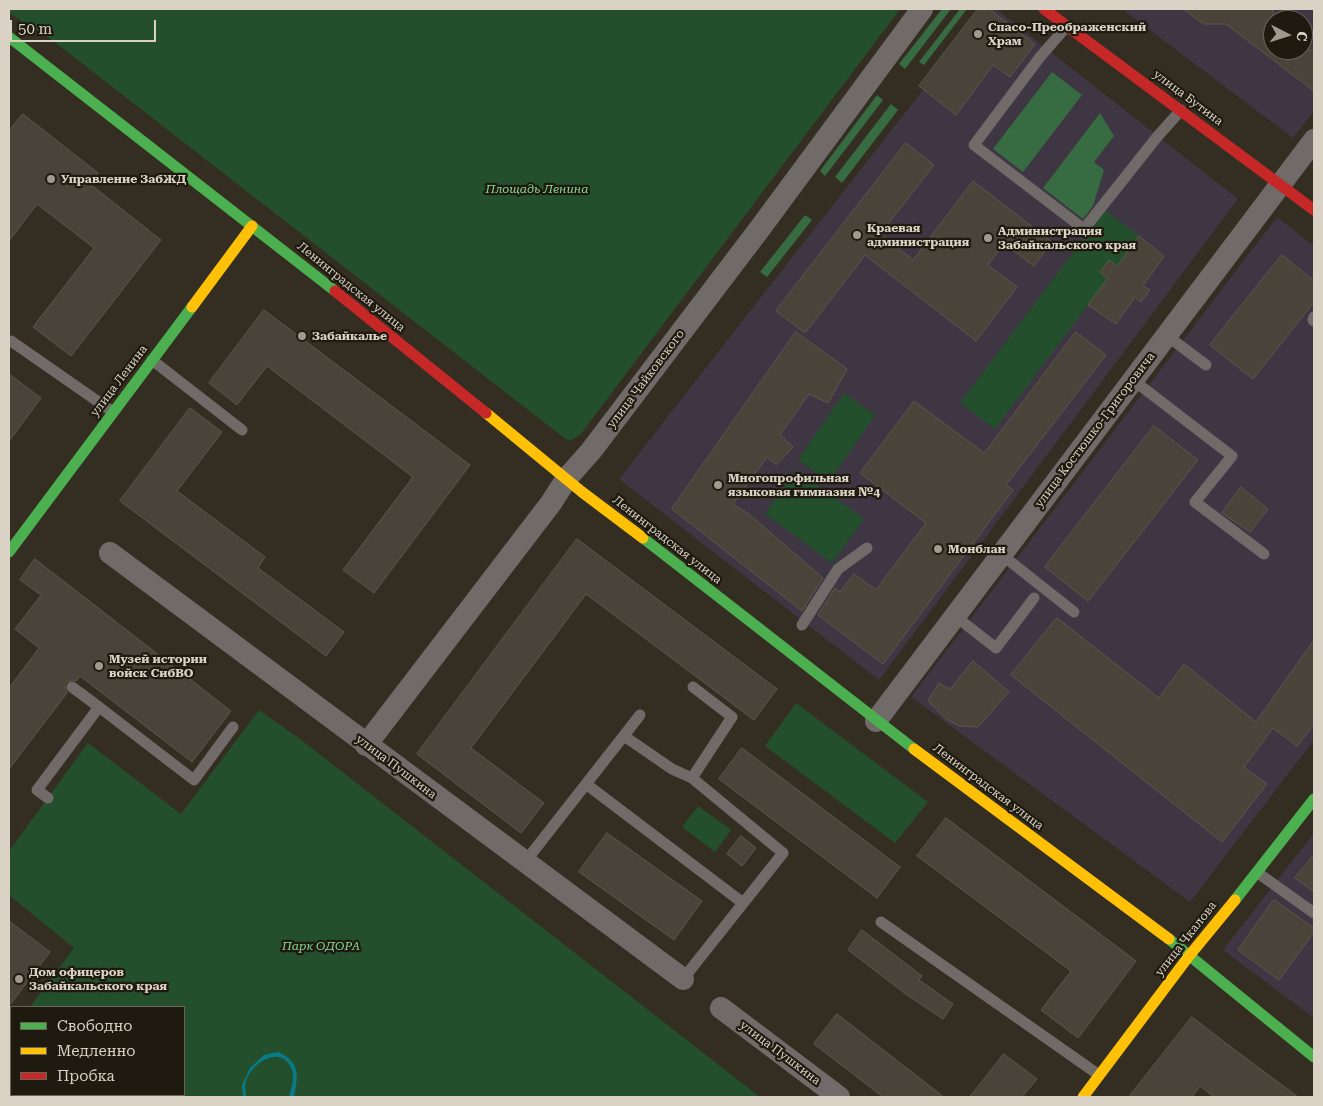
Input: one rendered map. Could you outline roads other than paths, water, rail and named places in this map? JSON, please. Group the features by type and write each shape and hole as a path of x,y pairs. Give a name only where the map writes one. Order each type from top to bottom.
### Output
{"main road":[{"name":"улица Бутина","path":"1044,9 1314,210"},
{"name":"Ленинградская улица","path":"9,37 294,258 582,492 876,721 1164,935 1314,1056"},
{"name":"улица Ленина","path":"9,552 252,226"},
{"name":"улица Чкалова","path":"1083,1097 1189,956 1258,873 1314,799"}],"street":[{"name":"улица Чайковского","path":"366,745 567,478 592,451 922,9"},
{"name":"улица Костюшко-Григоровича","path":"876,721 1314,140"},
{"name":"улица Пушкина","path":"110,552 366,745 682,979"},
{"name":"улица Пушкина","path":"721,1008 839,1097"}],"lane":[{"path":"1067,26 1040,57 974,145 1084,229 1157,137 1181,110"},
{"path":"1166,335 1206,365"},
{"path":"9,342 11,341 113,412"},
{"path":"152,360 242,430"},
{"path":"1133,380 1232,456 1195,502 1264,554"},
{"path":"802,625 838,569 867,548"},
{"path":"1002,555 1074,612"},
{"path":"955,616 996,648 1034,598"},
{"path":"72,687 194,780 233,727"},
{"path":"692,778 732,716 693,687"},
{"path":"48,798 37,790 99,707"},
{"path":"525,862 640,715"},
{"path":"624,736 672,769 692,778 783,853 682,979"},
{"path":"586,784 743,904"},
{"path":"1301,817 1312,825"},
{"path":"1258,873 1314,913"},
{"path":"881,922 1099,1075"}],"water":[{"path":"278,1052 291,1060 296,1070 294,1097 289,1097 293,1080 292,1070 287,1062 281,1058 274,1057 266,1059 252,1070 247,1077 245,1085 246,1097 243,1097 242,1085 250,1068 264,1055"}],"place":[{"name":"Спасо-Преображенский Храм","path":"978,34"},
{"name":"Управление ЗабЖД","path":"51,179"},
{"name":"Краевая администрация","path":"857,235"},
{"name":"Администрация Забайкальского края","path":"988,238"},
{"name":"Забайкалье","path":"302,336"},
{"name":"Многопрофильная языковая гимназия №4","path":"718,485"},
{"name":"Монблан","path":"938,549"},
{"name":"Музей истории войск СибВО","path":"99,666"},
{"name":"Дом офицеров Забайкальского края","path":"19,979"}],"park label":[{"name":"Площадь Ленина","path":"537,189"},
{"name":"Парк ОДОРА","path":"321,946"}]}
